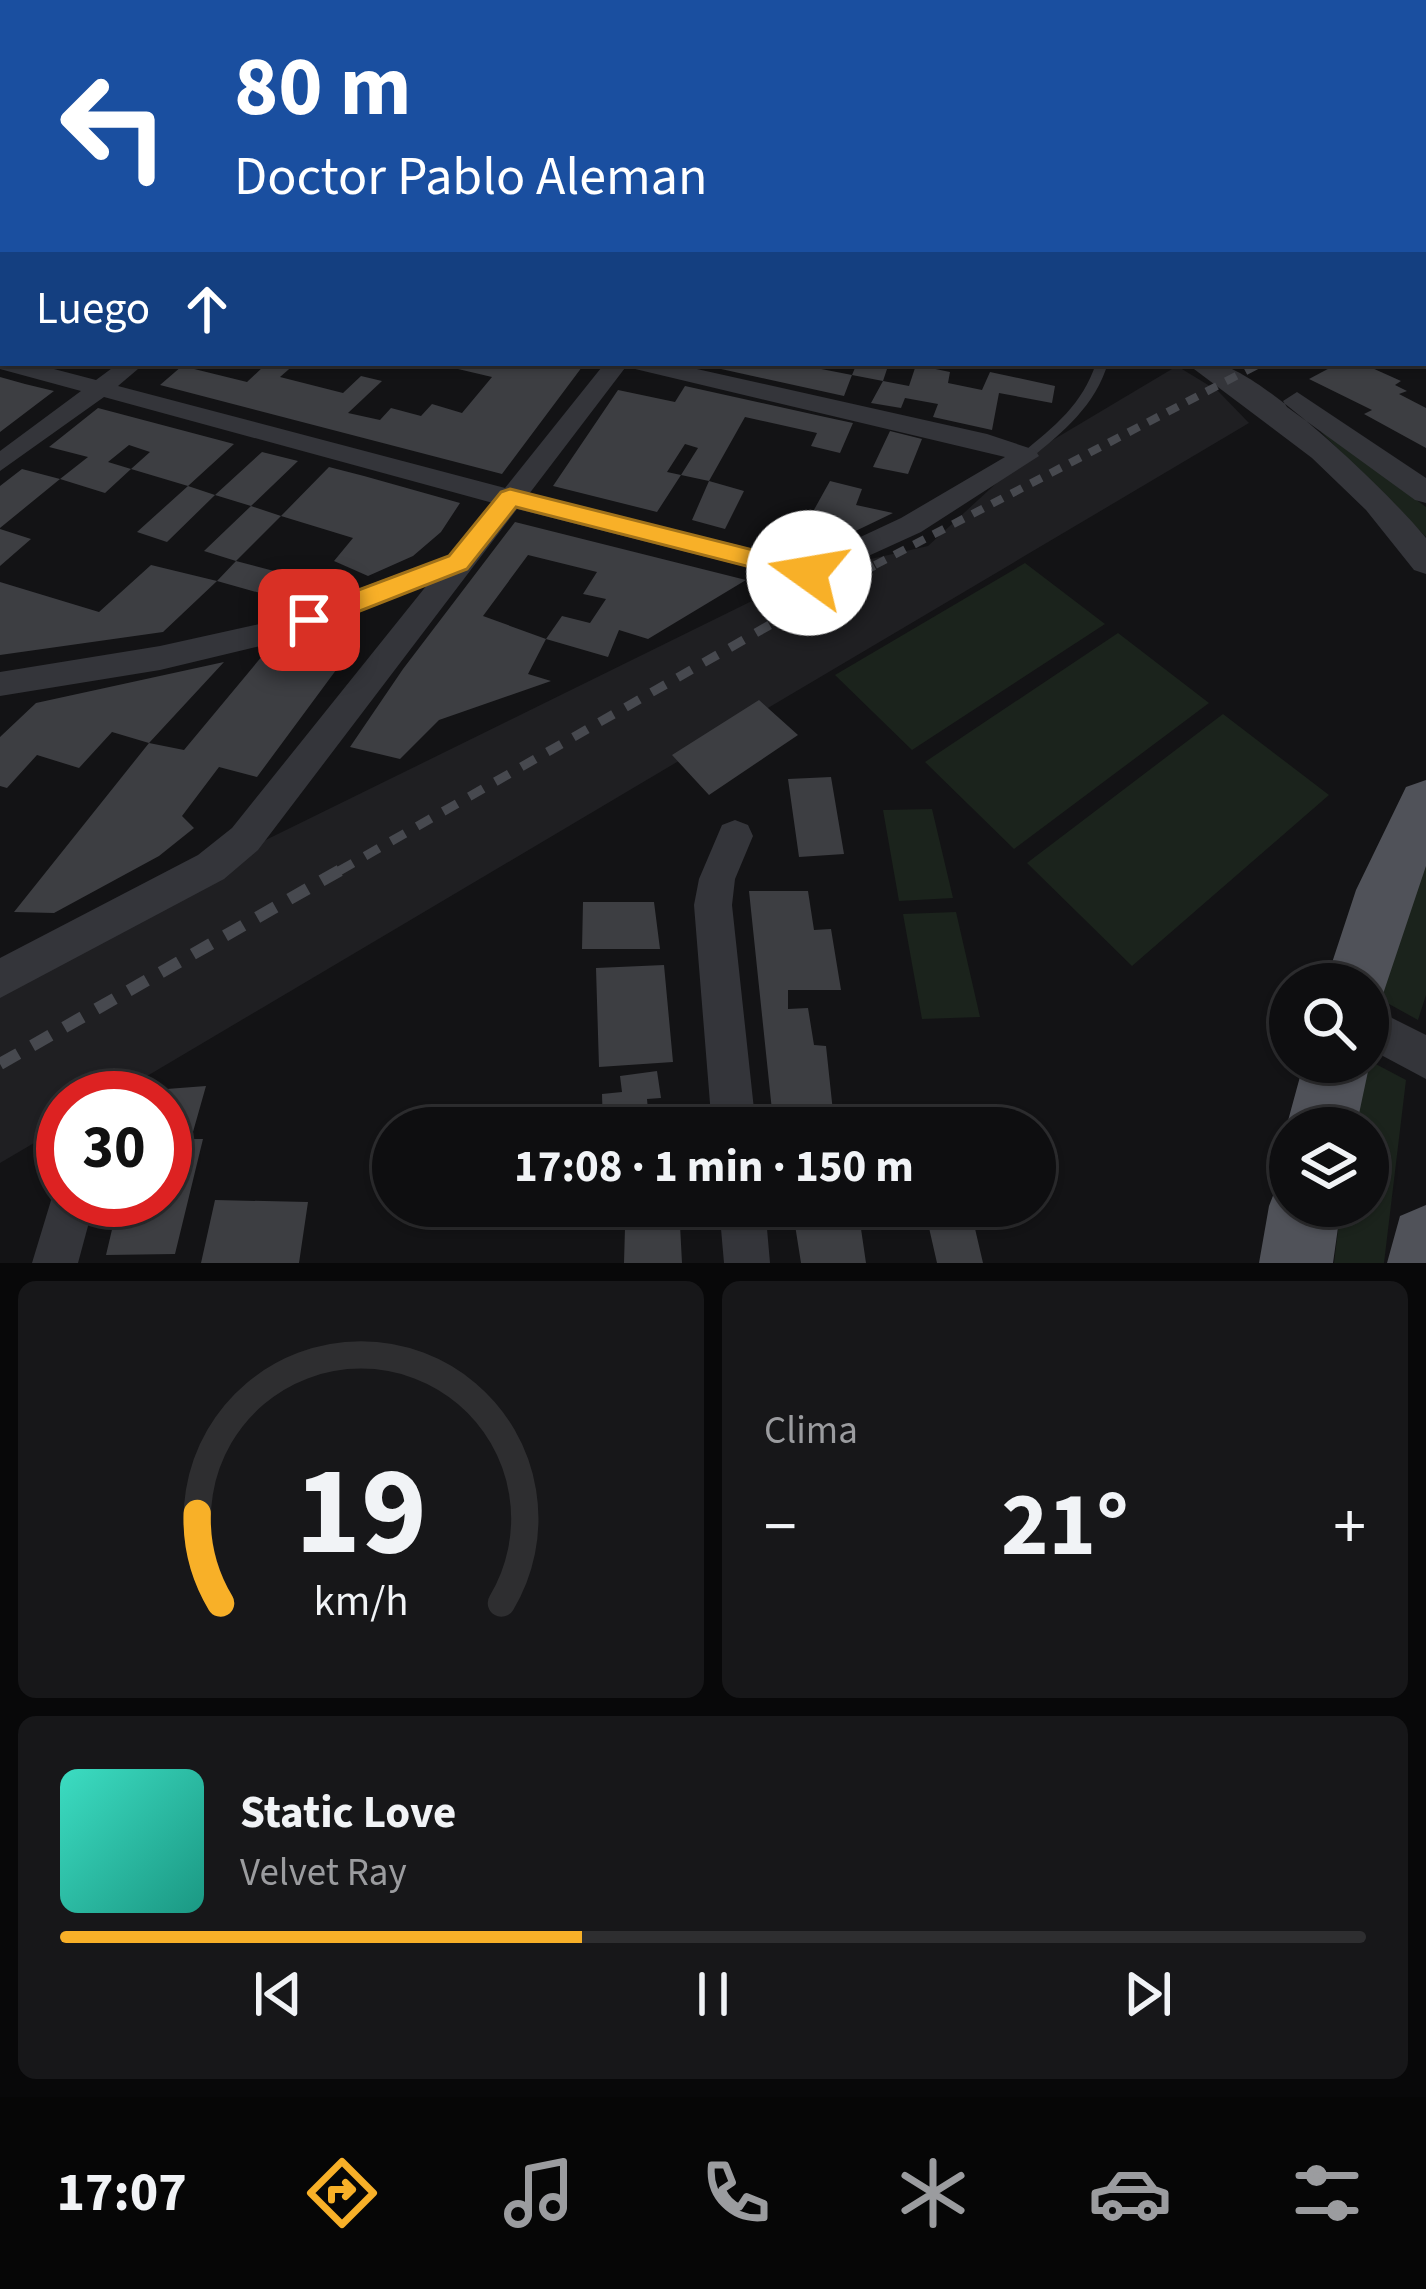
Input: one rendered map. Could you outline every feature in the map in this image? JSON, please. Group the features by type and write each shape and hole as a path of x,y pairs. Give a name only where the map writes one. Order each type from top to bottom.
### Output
{"main road":[{"path":"1363,963 1386,890 1426,804"},
{"path":"1296,1263 1302,1227"},
{"path":"1424,1263 1426,1242"}],"street":[{"path":"18,366 809,573 911,525 1026,456"},
{"path":"0,463 130,366"},
{"path":"0,979 211,867 260,824 458,562 615,366"},
{"path":"652,366 987,442 1026,456"},
{"path":"1204,366 1316,441 1392,517 1426,562"},
{"path":"1233,366 1342,430 1426,493"},
{"path":"0,684 124,665 273,632 458,562"},
{"path":"732,1107 713,905 717,879 735,836"},
{"path":"1389,1038 1426,1058"},
{"path":"55,1263 65,1227"},
{"path":"744,1227 747,1263"}],"lane":[{"path":"1026,456 1082,408 1093,394 1101,366"}],"shaded area":[{"path":"1177,366 1218,391 1249,423 156,1071 36,1071 36,1142 0,1163 0,979 211,867 809,573 928,546 1026,456"},
{"path":"1321,432 1426,507 1426,537"},
{"path":"1025,563 1105,624 912,750 835,675"},
{"path":"1118,633 1209,703 1014,849 925,762"},
{"path":"1223,714 1329,795 1132,966 1027,863"},
{"path":"932,809 953,898 899,901 883,810"},
{"path":"1426,858 1426,995 1418,1020 1389,1004 1389,971"},
{"path":"956,912 980,1017 922,1019 903,914"},
{"path":"1389,1071 1406,1080 1389,1221 1389,1107 1358,1107 1363,1083 1389,1083"},
{"path":"1338,1227 1388,1227 1384,1263 1334,1263"}],"building":[{"path":"182,366 247,382 264,366 293,366 280,377 343,393 361,376 382,381 348,413 380,420 391,408 421,416 432,404 462,413 492,377 458,369 460,366 583,366 502,474 160,385"},
{"path":"708,366 811,366 852,375 844,396"},
{"path":"856,366 888,366 883,381 852,375"},
{"path":"916,366 950,372 948,383 982,390 990,372 1055,386 1052,403 999,393 992,430 933,417 938,404 905,398 901,408 871,403 883,381 909,386"},
{"path":"1333,366 1368,366 1401,381 1395,385 1407,391 1399,394 1426,408 1426,448 1364,414 1372,410 1309,379"},
{"path":"0,377 25,384 54,391 0,432"},
{"path":"685,386 853,423 840,453 811,446 817,433 745,417 709,481 681,475 657,512 553,486 618,390 675,402","holes":["685,444 698,448 681,475 667,472"]},
{"path":"98,408 234,444 188,486 131,469 105,493 60,479 88,457 49,447","holes":["129,445 150,452 131,469 108,462"]},
{"path":"890,431 922,439 908,474 873,467"},
{"path":"262,452 298,461 251,506 215,495"},
{"path":"329,467 460,503 441,532 413,556 368,576 334,561 353,538 281,516"},
{"path":"22,469 60,479 0,528 0,486"},
{"path":"709,481 744,491 725,529 692,520"},
{"path":"830,481 862,489 856,505 893,513 841,538 847,524 810,517"},
{"path":"188,486 215,495 167,542 137,532"},
{"path":"251,506 281,516 236,561 204,551"},
{"path":"515,522 746,580 648,639 619,630 608,657 546,639 528,674 551,681 439,720 400,759 350,747","holes":["528,555 597,572 583,594 606,599 590,623 562,616 546,639 483,616"]},
{"path":"0,529 31,539 0,566"},
{"path":"236,561 312,581 292,602 217,581"},
{"path":"151,565 217,581 163,632 0,655 0,582 99,612"},
{"path":"327,639 342,662 257,777 219,767 182,816 194,828 159,856 54,913 14,912 149,743 184,750 273,643"},
{"path":"224,662 149,743 112,732 79,768 37,755 7,788 0,786 0,737 36,703"},
{"path":"759,700 798,735 709,795 672,755"},
{"path":"831,777 844,854 799,857 788,779"},
{"path":"749,891 808,891 814,930 831,929 841,990 788,990 788,1009 808,1008 814,1045 826,1046 833,1107 772,1107"},
{"path":"583,902 654,902 660,949 582,949"},
{"path":"664,965 673,1062 599,1067 596,968"},
{"path":"657,1071 661,1098 647,1099 648,1107 602,1107 602,1094 622,1092 620,1076"},
{"path":"206,1086 192,1135 192,1087"},
{"path":"192,1139 203,1139 192,1184"},
{"path":"215,1200 308,1202 299,1263 201,1263"},
{"path":"113,1227 182,1227 175,1254 106,1255"},
{"path":"680,1227 682,1263 624,1263 625,1228"},
{"path":"795,1227 861,1227 866,1263 801,1263"},
{"path":"929,1227 975,1227 983,1263 937,1263"}],"railway":[{"path":"875,565 1255,366"},
{"path":"339,871 880,562"},
{"path":"0,1064 344,868"}],"route":[{"path":"309,620 458,562 510,497 691,547 809,573"}]}
